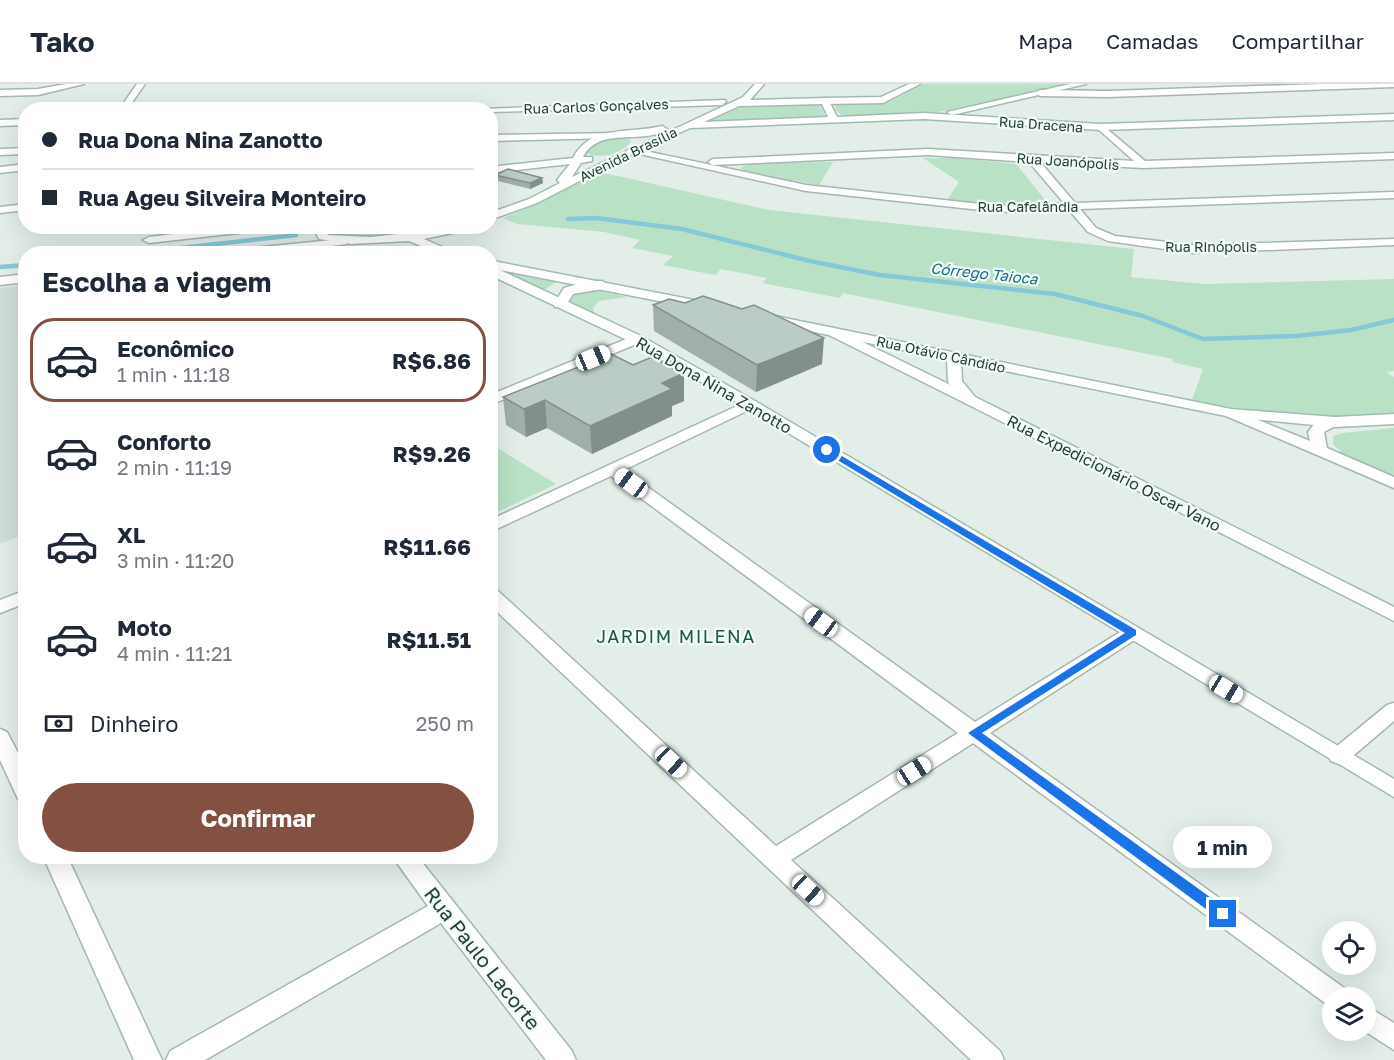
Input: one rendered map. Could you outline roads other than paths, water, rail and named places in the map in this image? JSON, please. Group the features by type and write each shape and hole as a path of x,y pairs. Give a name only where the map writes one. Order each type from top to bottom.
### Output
{"street":[{"path":"0,93 38,92 80,84"},
{"path":"129,102 141,84"},
{"name":"Avenida Brasília","path":"498,206 523,200 564,179 576,168 582,152 590,143 614,135 660,130 736,96 748,84"},
{"name":"Avenida Brasília","path":"498,214 558,189 630,151 738,103 750,97 760,84"},
{"name":"Rua Carlos Gonçalves","path":"498,109 883,100 916,84"},
{"path":"924,116 958,111 1082,84"},
{"path":"1092,84 1128,93"},
{"path":"1040,93 1128,93 1394,84"},
{"path":"825,101 834,119"},
{"name":"Rua Carlos Gonçalves","path":"697,103 711,108"},
{"path":"958,111 999,121"},
{"name":"Rua Dracena","path":"689,125 924,116 1101,127 1394,117"},
{"path":"0,123 18,122"},
{"path":"1101,127 1144,165"},
{"path":"498,138 614,135"},
{"path":"498,169 578,160 630,151 639,140 625,135"},
{"path":"0,152 18,151"},
{"name":"Rua Cafelândia","path":"630,151 815,189 990,208 1394,195"},
{"name":"Rua Joanópolis","path":"687,163 928,152 1144,165 1394,156"},
{"name":"Rua Rinópolis","path":"1032,159 1070,207 1100,235 1143,244 1193,249 1394,242"},
{"path":"724,171 730,164 741,160"},
{"path":"530,166 555,171 563,175 564,179"},
{"path":"0,170 18,168"},
{"path":"0,210 18,208"},
{"path":"149,240 202,234"},
{"path":"322,234 323,237 343,242"},
{"path":"306,246 421,234"},
{"path":"446,246 444,240 453,234"},
{"path":"400,237 434,246"},
{"path":"498,266 720,309"},
{"name":"Rua Dona Nina Zanotto","path":"498,274 636,339 750,404 1394,789"},
{"path":"0,281 18,279"},
{"path":"560,304 568,291 583,286 602,285"},
{"name":"Rua Otávio Cândido","path":"754,316 1231,414 1335,422 1394,420"},
{"name":"Rua Expedicionário Oscar Vano","path":"834,332 1394,615"},
{"path":"498,398 636,339"},
{"path":"902,366 912,348"},
{"path":"954,357 955,382 970,400"},
{"path":"498,390 506,394"},
{"path":"498,523 750,404"},
{"path":"1231,414 1394,483"},
{"path":"1319,450 1316,432 1320,426 1335,422"},
{"path":"612,470 1323,987"},
{"path":"0,607 18,599"},
{"path":"498,601 990,1060"},
{"path":"774,859 1132,633"},
{"path":"1339,756 1394,710"},
{"path":"0,737 18,776"},
{"path":"59,864 148,1060"},
{"name":"Rua Paulo Lacorte","path":"409,864 562,1060"},
{"path":"180,1060 444,909"},
{"path":"1376,1025 1394,1038"}],"waterway":[{"name":"Córrego Taioca","path":"568,219 596,218 682,229 810,261 880,275 1055,294 1143,316 1203,339 1297,336 1351,330 1394,320"},
{"name":"Córrego Taioca","path":"198,246 296,235"},
{"name":"Córrego Taioca","path":"0,267 18,266"}],"district":[{"name":"JARDIM MILENA","path":"676,636"}]}
